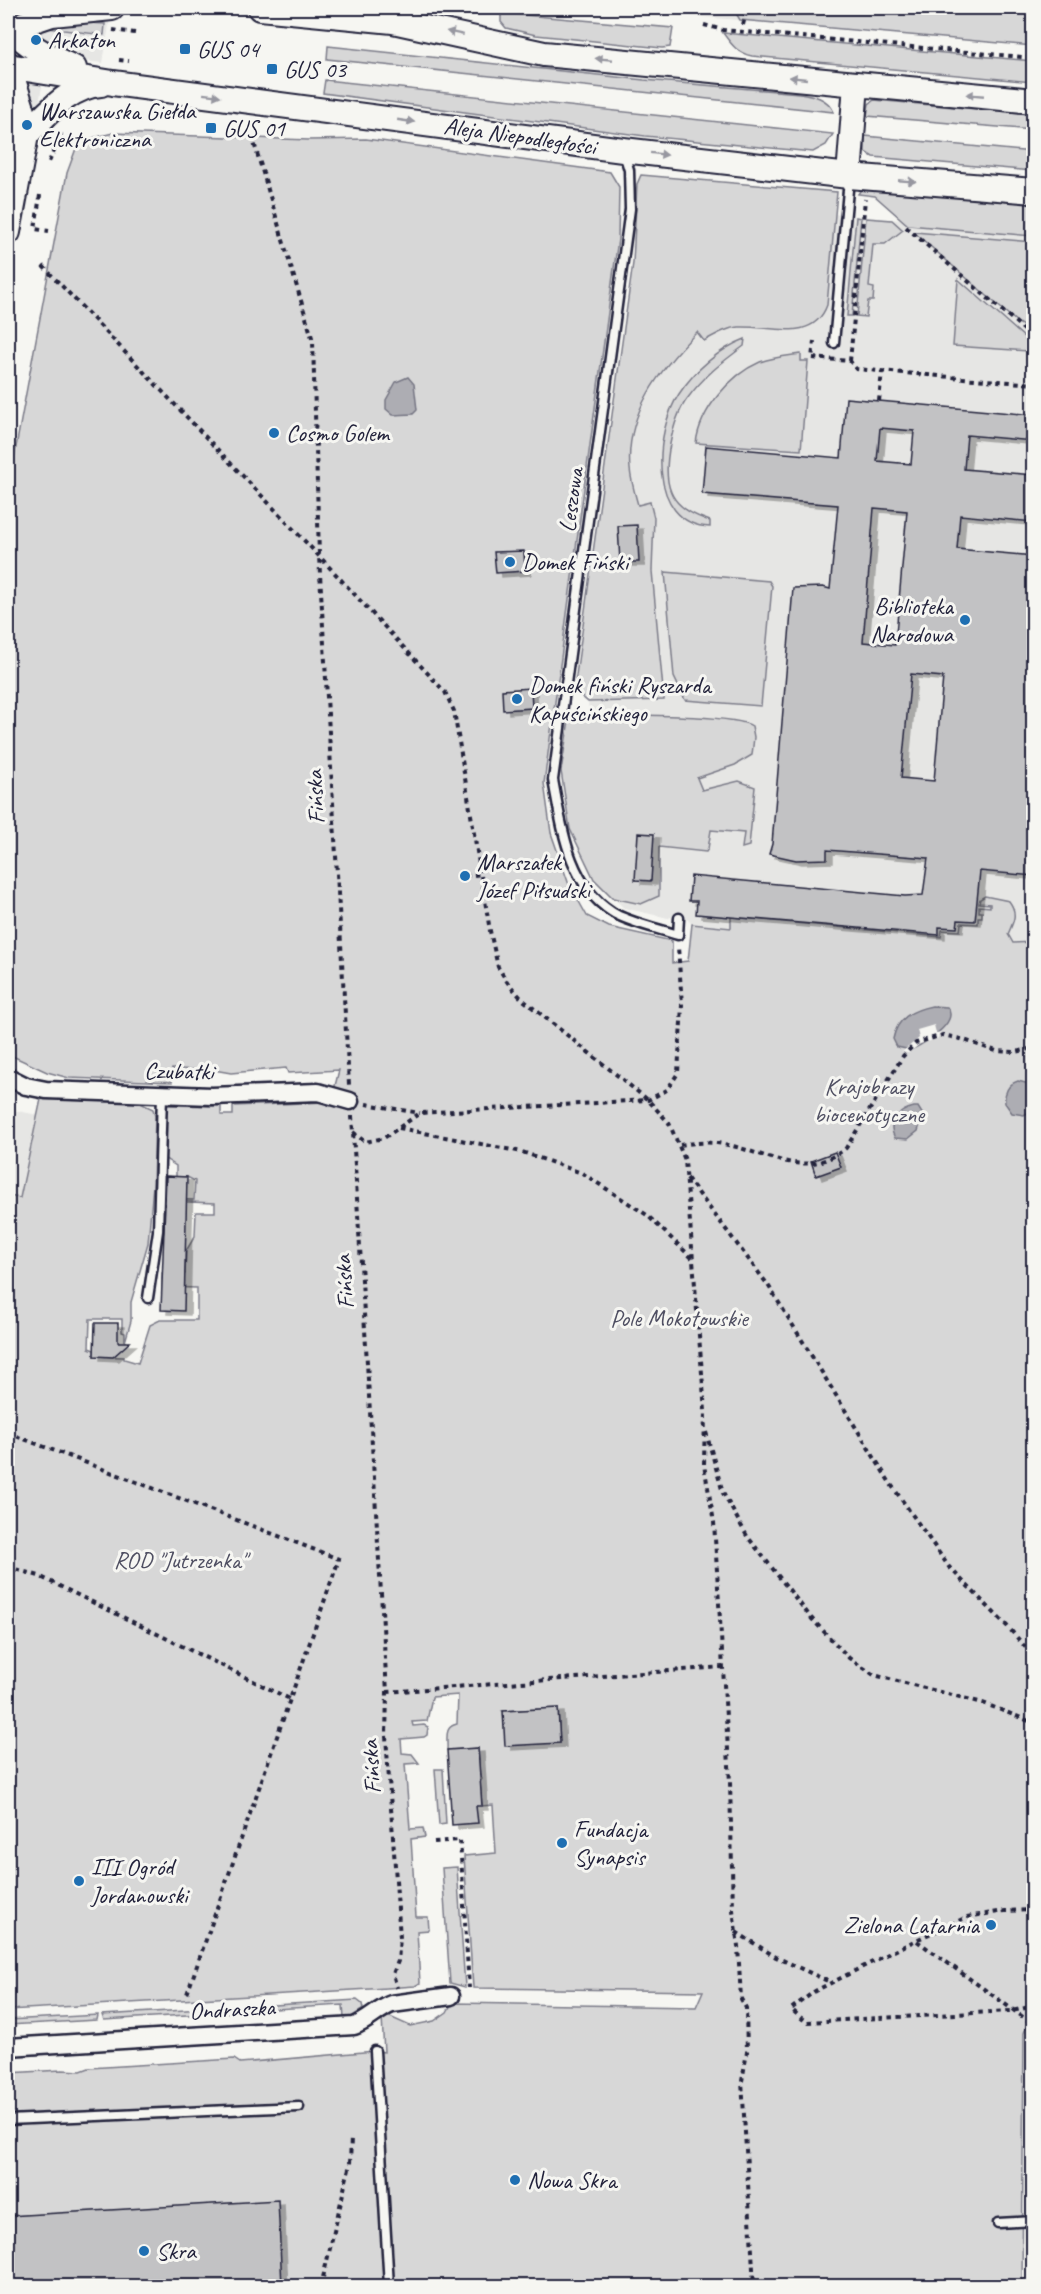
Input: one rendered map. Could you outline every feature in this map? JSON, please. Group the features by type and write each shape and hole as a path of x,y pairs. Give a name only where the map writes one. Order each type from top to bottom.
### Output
{"main road":[{"path":"260,8 393,21 544,54 1034,101"},
{"path":"110,19 52,14 8,27 18,37 47,57 112,83"},
{"path":"8,66 25,118 26,135 8,232"},
{"name":"Aleja Niepodległości","path":"8,66 112,83 623,150 849,176 1034,191"},
{"path":"26,135 51,109 75,92 91,84 112,83"},
{"path":"849,176 856,84"}],"street":[{"name":"Czubatki","path":"8,1077 26,1086 46,1090 212,1096 318,1092 350,1101"},
{"name":"Ondraszka","path":"8,2047 354,2026 366,2022 383,2007 451,1996"}],"lane":[{"name":"Leszowa","path":"623,150 628,170 630,209 553,780 565,842 582,882 598,901 614,914 678,935 679,918"},
{"path":"834,343 849,176"},
{"path":"148,1298 158,1231 162,1095"},
{"path":"375,2051 389,2286"},
{"path":"8,2120 299,2107"},
{"path":"998,2223 1034,2221"}],"path":[{"path":"743,25 747,8"},
{"path":"110,19 135,33"},
{"path":"704,25 723,30 1034,58"},
{"name":"Fińska","path":"252,136 313,341 319,556 387,1692 386,1736 400,1938 398,1961 393,1974 400,2003"},
{"path":"49,162 60,137"},
{"path":"40,195 35,229 49,231"},
{"path":"865,199 850,361 856,369 1034,384"},
{"path":"906,227 1034,340"},
{"path":"43,266 445,692 454,711 492,947 498,967 522,999 648,1100 669,1123 682,1145 687,1177 705,1428 703,1458 714,1522 730,1782 733,1910 741,1999 746,2008 747,2052 742,2081 754,2286"},
{"path":"814,341 813,358 850,361"},
{"path":"879,401 882,371"},
{"path":"465,876 482,874"},
{"path":"350,1101 420,1113 648,1100 667,1090 678,1073 682,1005 678,962"},
{"path":"682,1145 718,1143 789,1163 813,1164 840,1154 846,1148 903,1056 909,1048 921,1040 943,1035 996,1051 1016,1052 1034,1048"},
{"path":"353,1131 365,1142 384,1138 420,1113"},
{"path":"399,1128 522,1152 582,1173 647,1215 693,1258"},
{"path":"687,1177 768,1285 890,1483 949,1567 1034,1657"},
{"path":"705,1428 723,1493 747,1536 812,1619 849,1658 874,1675 983,1703 1034,1723"},
{"path":"8,1450 10,1434 339,1559 292,1700 187,1994"},
{"path":"8,1567 39,1576 292,1700"},
{"path":"387,1692 723,1667"},
{"path":"434,1842 460,1840 469,1988"},
{"path":"1034,1910 1005,1911 967,1917 815,1991 791,2009 806,2022 1012,2011 1034,2006"},
{"path":"736,1932 776,1957 832,1983"},
{"path":"916,1940 1034,2025"},
{"path":"321,2286 351,2164 351,2137"}],"shaded area":[{"name":"Warszawska Giełda Elektroniczna","path":"39,8 110,10 109,25 103,63 47,57 24,191 8,188"},
{"path":"587,8 733,8 740,20"},
{"path":"644,198 902,220 908,225 1033,236 1033,954 692,924 687,919 668,918 624,908 606,891 588,702 578,693"},
{"path":"408,377 414,384 417,410 413,414 393,415 386,409 386,400 396,382"},
{"path":"932,1006 947,1007 950,1013 945,1026 911,1050 897,1047 893,1039 902,1020 918,1010"},
{"path":"1018,1081 1033,1085 1033,1110 1024,1115 1012,1113 1005,1103 1007,1089"},
{"path":"918,1107 923,1115 918,1131 908,1139 895,1138 892,1127 895,1118 903,1111"},
{"path":"8,1109 38,1115 20,1199 8,1196"}],"green space":[{"path":"733,8 1033,8 1033,46 740,20"},
{"path":"501,13 673,28 670,47 662,48 536,35 506,28 501,22"},
{"path":"74,22 105,24 104,35 47,28 50,25"},
{"path":"723,33 1033,61 1033,82 752,56 738,50"},
{"path":"328,46 644,80 799,93 824,100 834,112 327,59"},
{"path":"325,80 833,134 826,145 813,152 645,136 323,93"},
{"path":"874,100 1033,114 1033,130 867,116 869,104"},
{"name":"Pole Mokotowskie","path":"113,133 309,140 366,139 610,172 619,187 618,239 544,783 551,833 568,882 587,916 609,927 672,941 672,963 688,961 692,924 731,928 731,917 941,937 942,930 960,931 961,923 978,924 978,917 982,917 979,906 990,907 990,904 979,903 980,899 985,896 1009,901 1012,905 1014,917 1008,934 1013,943 1033,942 1034,2027 1026,2027 1024,2033 1022,2286 8,2286 8,2073 81,2071 89,2068 234,2059 240,2063 384,2052 382,2018 390,2017 410,2026 434,2021 447,2012 452,2003 696,2007 703,1991 473,1988 464,1856 496,1853 493,1805 482,1806 480,1782 482,1779 480,1778 478,1748 447,1750 448,1731 457,1724 458,1695 432,1697 427,1721 412,1722 413,1726 428,1727 427,1735 401,1739 402,1753 412,1754 419,1763 405,1764 410,1829 423,1828 425,1837 411,1839 416,1917 428,1917 429,1930 417,1931 420,1983 415,1986 387,1988 8,2010 8,1196 20,1198 41,1099 136,1101 153,1109 155,1116 153,1185 148,1243 131,1302 131,1321 125,1342 122,1319 90,1319 89,1348 94,1350 94,1356 124,1357 124,1359 138,1363 150,1325 160,1320 197,1320 197,1288 162,1287 162,1273 185,1274 186,1251 195,1236 196,1212 215,1212 215,1203 164,1201 164,1199 194,1200 195,1181 187,1177 176,1177 176,1166 164,1158 165,1105 221,1106 221,1115 233,1115 233,1106 325,1102 330,1106 339,1070 288,1073 286,1068 231,1073 214,1070 172,1069 172,1082 69,1078 47,1072 8,1054 8,490 67,173 78,143","holes":["558,1708 560,1743 503,1711"]},
{"path":"865,136 1033,152 1033,171 873,157 865,152"},
{"path":"641,175 837,192 827,305 812,325 801,329 739,327 725,330 704,341 697,332 658,377 639,411 633,430 630,469 638,505 650,502 654,518 652,571 664,700 588,702 574,690 633,263 637,184"},
{"path":"862,188 1033,204 1033,236 908,225 875,196 858,194"},
{"path":"856,217 861,218 852,316 847,316"},
{"path":"866,218 892,220 903,230 885,244 873,244 869,287 874,288 873,301 868,301 866,317 857,316"},
{"path":"914,232 1033,242 1033,332 1018,323"},
{"path":"958,279 1025,338 1028,351 953,346"},
{"path":"745,339 744,346 713,370 687,399 677,418 670,444 667,470 671,492 682,507 710,521 710,527 690,522 675,510 666,493 661,473 664,430 679,394 692,377 717,355"},
{"path":"801,354 801,361 808,361 801,450 696,443 703,418 710,406 738,376 760,362"},
{"path":"665,572 769,581 772,586 761,706 685,700 674,677"},
{"path":"588,714 700,717 741,722 752,726 754,737 752,755 735,765 697,778 702,790 739,781 755,787 749,846 742,848 744,833 711,830 706,852 659,847 659,896 641,904 613,898 594,879 570,829 561,771 569,720"},
{"path":"435,1769 443,1769 446,1824 439,1825"},
{"path":"457,1867 465,1987 450,1983 442,1868"},
{"path":"357,2000 362,2004 363,2009 351,2017 344,2018 343,2005 258,2010 258,2006"},
{"path":"253,2006 253,2011 104,2020 102,2015"},
{"path":"98,2015 97,2020 8,2025 8,2020"}],"pier":[{"path":"934,1025 936,1033 941,1032 937,1039 920,1044 909,1053 902,1052 919,1038 917,1030"}],"building":[{"name":"Biblioteka Narodowa","path":"846,398 1034,415 1034,441 967,435 964,469 1034,475 1034,522 960,515 957,549 1034,556 1034,876 980,871 975,921 958,920 957,928 939,927 939,935 696,914 697,901 689,901 691,876 905,896 923,895 928,858 827,850 827,859 796,860 769,854 772,844 793,588 823,587 830,589 838,505 702,494 706,446 841,458","holes":["880,428 914,431 911,464 877,461","874,508 907,511 895,645 863,642","911,674 943,677 934,781 901,778"]},
{"path":"637,525 639,562 620,562 618,526"},
{"name":"Domek Fiński","path":"524,551 525,571 496,573 494,552"},
{"name":"Domek fiński Ryszarda Kapuścińskiego","path":"531,688 532,708 503,710 502,690"},
{"path":"638,833 654,834 651,881 635,880"},
{"path":"835,1152 841,1167 816,1176 811,1161"},
{"path":"166,1176 187,1177 184,1311 161,1310"},
{"path":"95,1323 118,1323 118,1342 130,1342 113,1357 94,1356"},
{"path":"558,1708 560,1743 505,1746 503,1711"},
{"path":"478,1748 482,1806 476,1806 478,1823 452,1825 447,1750"},
{"name":"Skra","path":"278,2200 282,2286 8,2286 8,2216"}],"tunnel":[{"path":"8,62 18,8"}],"place":[{"name":"Arkaton","path":"36,40"},
{"name":"GUS 04","path":"185,49"},
{"name":"GUS 03","path":"272,69"},
{"name":"Warszawska Giełda Elektroniczna","path":"27,125"},
{"name":"GUS 01","path":"211,128"},
{"name":"Cosmo Golem","path":"274,433"},
{"name":"Domek Fiński","path":"510,562"},
{"name":"Biblioteka Narodowa","path":"965,620"},
{"name":"Domek fiński Ryszarda Kapuścińskiego","path":"517,699"},
{"name":"Marszałek Józef Piłsudski","path":"465,876"},
{"name":"Fundacja Synapsis","path":"562,1843"},
{"name":"III Ogród Jordanowski","path":"79,1881"},
{"name":"Zielona Latarnia","path":"991,1925"},
{"name":"Nowa Skra","path":"515,2180"},
{"name":"Skra","path":"144,2251"}],"park label":[{"name":"Krajobrazy biocenotyczne","path":"869,1100"},
{"name":"ROD \"Jutrzenka\"","path":"180,1560"}]}
